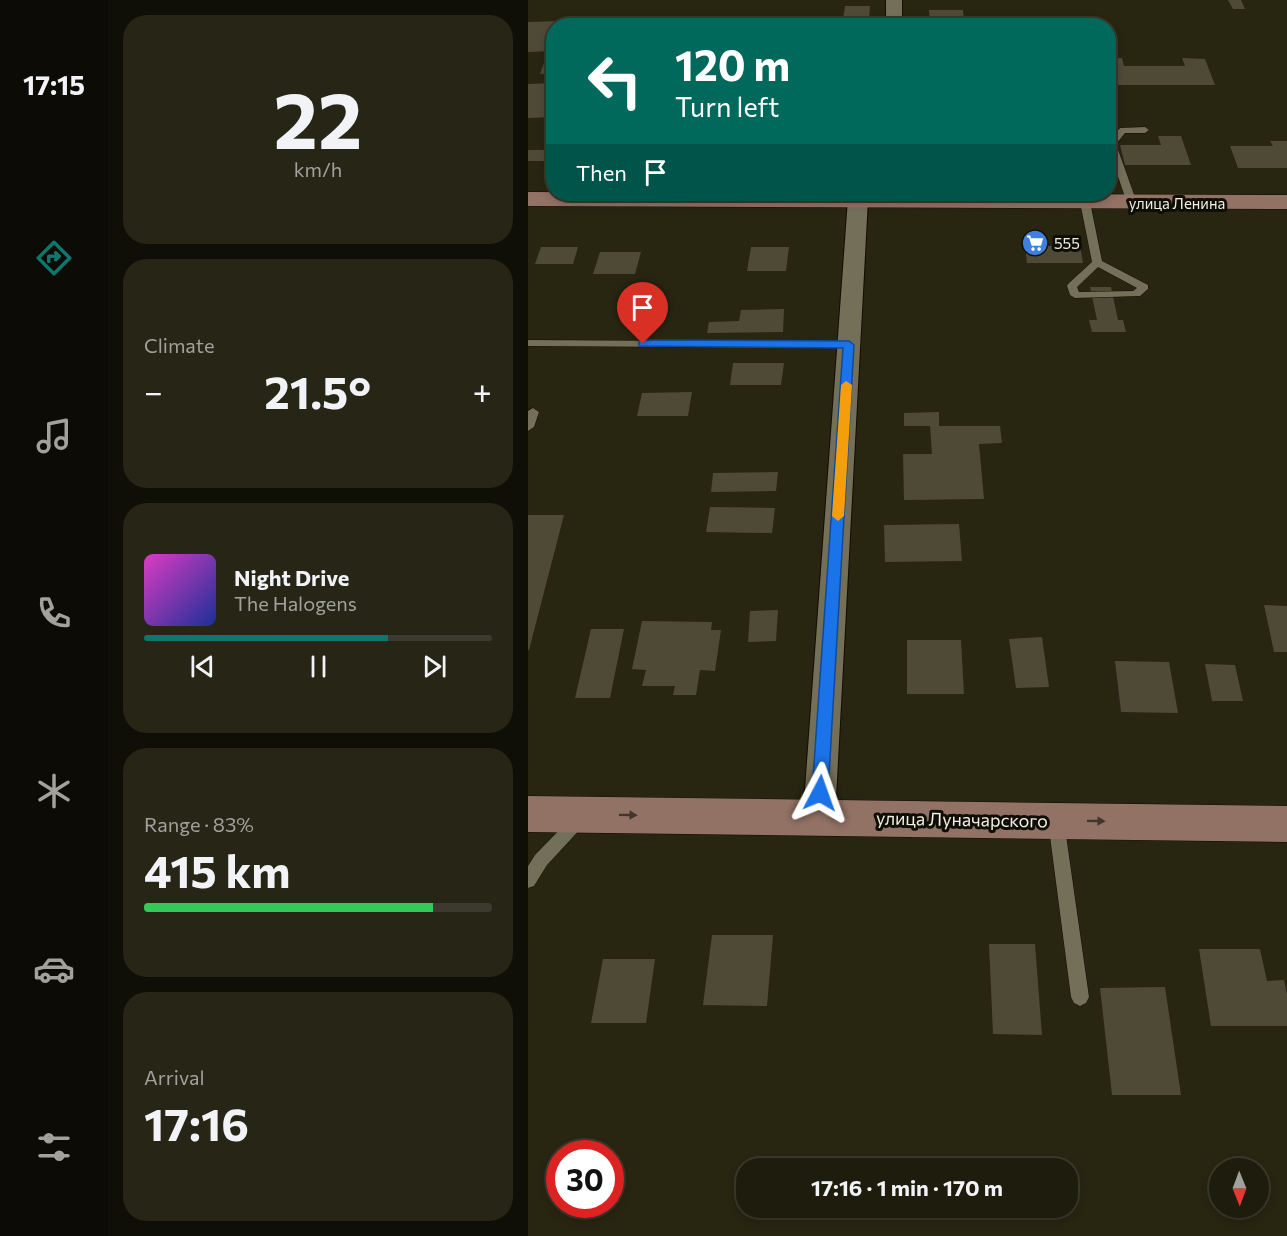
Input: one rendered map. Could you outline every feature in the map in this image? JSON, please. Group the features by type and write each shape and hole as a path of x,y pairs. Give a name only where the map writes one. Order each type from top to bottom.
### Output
{"main road":[{"name":"улица Ленина","path":"528,199 546,199"},
{"name":"улица Ленина","path":"1047,201 1287,202"},
{"name":"улица Луначарского","path":"528,814 1287,824"}],"street":[{"path":"894,0 894,18"},
{"path":"819,817 858,201"}],"lane":[{"path":"1116,139 1123,130 1145,130"},
{"path":"1116,156 1132,203"},
{"path":"1085,202 1098,263"},
{"path":"1098,263 1144,287 1136,294 1075,295 1072,286 1098,263"},
{"path":"528,344 849,345"},
{"path":"528,427 533,412"},
{"path":"528,880 541,860 584,814"},
{"path":"1056,821 1080,997"}],"building":[{"path":"1228,0 1241,0 1245,9 1233,9"},
{"path":"845,6 870,6 869,18 843,18"},
{"path":"929,10 963,10 964,18 930,18"},
{"path":"546,21 546,51 528,52 528,22"},
{"path":"1116,58 1122,58 1124,66 1185,66 1182,58 1205,59 1215,85 1116,85"},
{"path":"545,60 546,60 546,74 540,74"},
{"path":"546,83 546,117 528,118 528,84"},
{"path":"1158,136 1181,136 1191,165 1125,165 1120,145 1161,145"},
{"path":"1270,141 1287,141 1287,168 1238,168 1230,146 1273,146"},
{"path":"528,150 546,150 546,161 528,161"},
{"path":"1025,246 1080,246 1083,263 1027,263"},
{"path":"541,247 578,247 573,264 535,264"},
{"path":"751,247 789,247 786,271 747,271"},
{"path":"600,252 641,252 635,274 593,274"},
{"path":"1090,287 1111,287 1118,320 1123,320 1126,332 1092,332 1089,320 1097,320"},
{"path":"784,309 783,332 707,333 709,322 739,321 741,310"},
{"path":"733,363 784,363 781,385 730,385"},
{"path":"692,392 688,416 637,416 642,393"},
{"path":"939,412 939,426 1000,426 1002,443 979,444 984,499 904,500 903,454 932,454 930,426 904,426 904,413"},
{"path":"778,472 776,491 711,492 713,473"},
{"path":"710,507 775,508 772,533 706,532"},
{"path":"528,515 564,515 529,650 528,650"},
{"path":"959,524 962,561 885,562 884,525"},
{"path":"1264,605 1287,606 1287,652 1274,652"},
{"path":"778,610 776,641 748,642 750,611"},
{"path":"642,621 712,622 711,630 721,630 715,671 700,670 696,695 673,695 675,686 642,686 646,670 632,669"},
{"path":"591,629 624,629 610,698 575,698"},
{"path":"1042,637 1049,687 1016,688 1009,639"},
{"path":"907,640 961,640 964,694 907,694"},
{"path":"1115,661 1169,662 1178,713 1121,712"},
{"path":"1205,664 1235,665 1243,701 1212,701"},
{"path":"712,935 773,935 767,1006 703,1005"},
{"path":"989,944 1035,944 1042,1035 993,1034"},
{"path":"1199,949 1260,949 1267,981 1284,980 1287,994 1287,1026 1211,1026"},
{"path":"603,959 655,959 646,1023 591,1023"},
{"path":"1165,987 1181,1095 1112,1095 1100,988"}],"slow traffic":[{"path":"838,516 846,385"}],"place":[{"name":"555","path":"1035,243"}],"route":[{"path":"643,344 849,345 820,793"}]}
